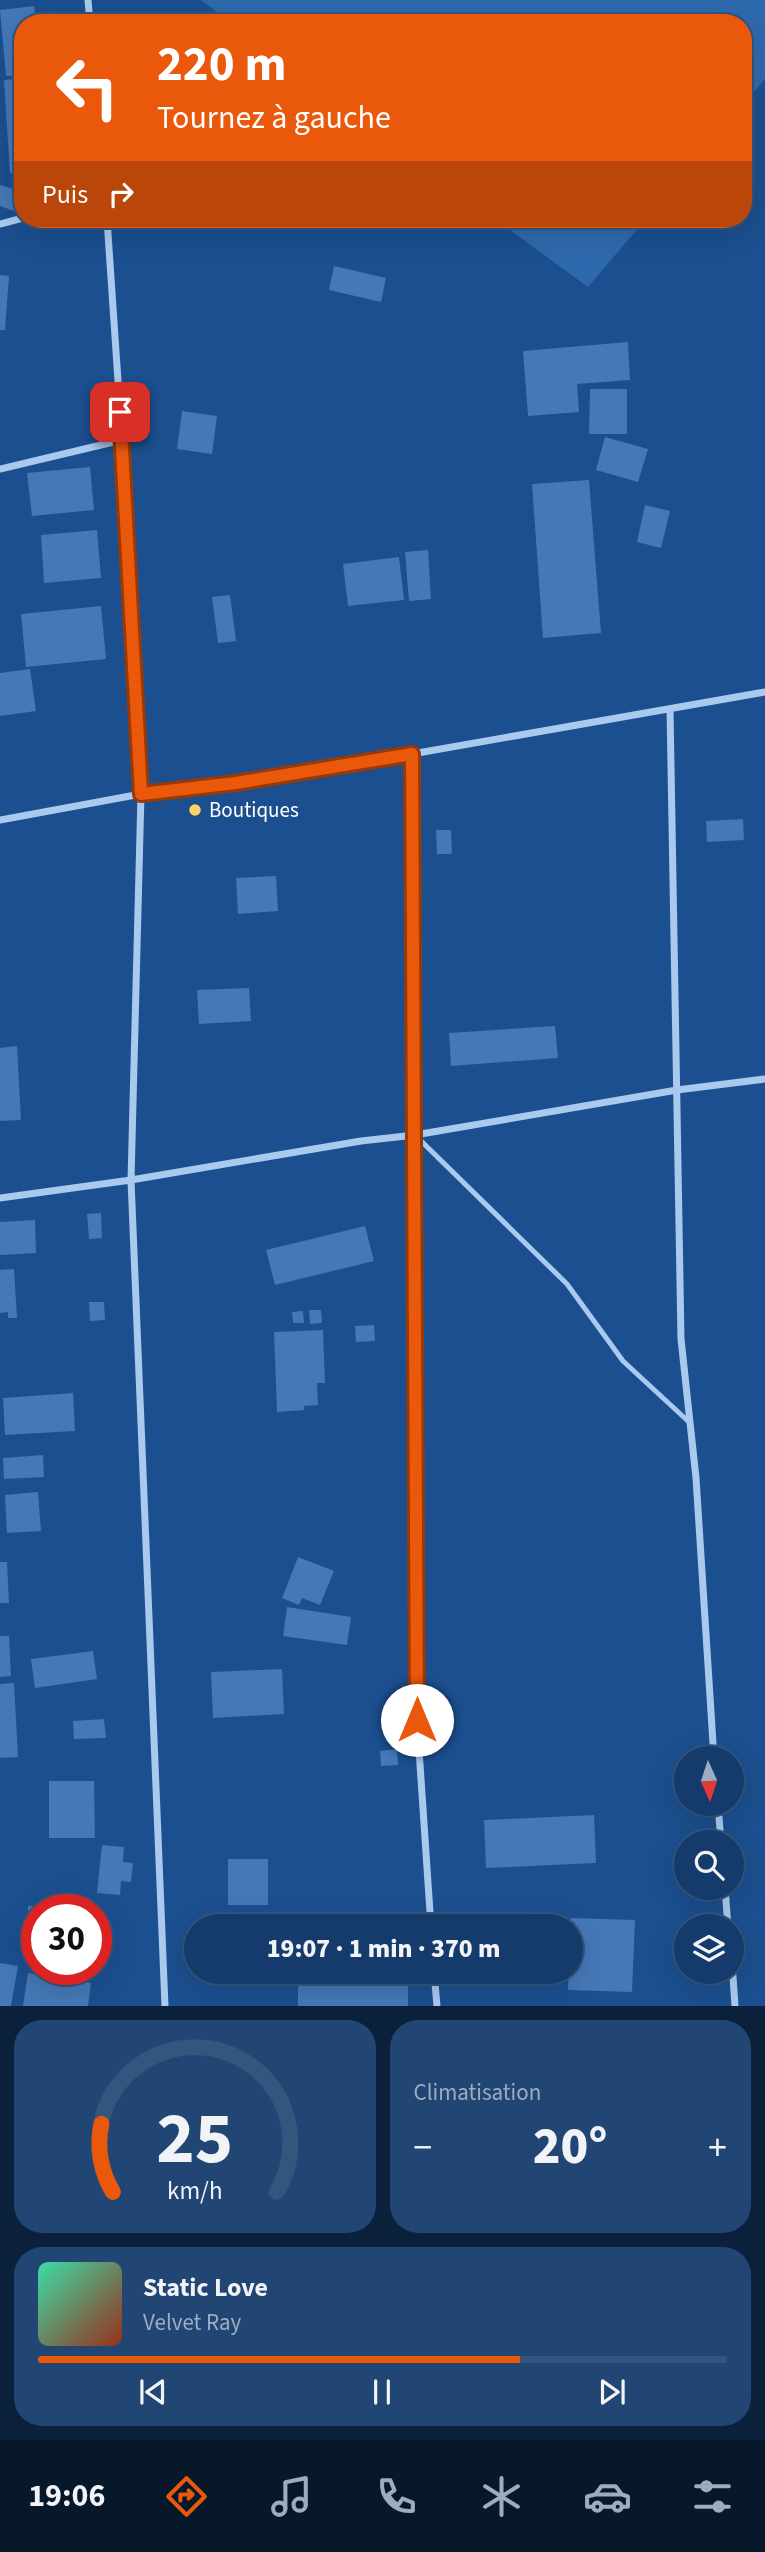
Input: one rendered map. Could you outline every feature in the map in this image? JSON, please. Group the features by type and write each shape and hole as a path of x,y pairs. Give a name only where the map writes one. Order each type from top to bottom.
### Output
{"street":[{"path":"108,228 141,794 131,1180 165,2006"},
{"path":"0,469 122,440"},
{"path":"0,820 141,794 236,783 412,754 765,692"},
{"path":"670,709 681,1339 696,1478 713,1746"},
{"path":"412,754 417,1720 430,1914"},
{"path":"0,1198 415,1135 677,1090 765,1079"},
{"path":"435,1984 437,2006"},
{"path":"734,1984 735,2006"}],"lane":[{"path":"415,1135 567,1284 623,1361 689,1422"}],"shaded area":[{"path":"201,0 765,0 765,79 752,94 752,14 219,14"},
{"path":"507,228 638,228 588,287"}],"building":[{"path":"34,6 35,14 14,14 14,76 6,76 0,10"},
{"path":"14,79 14,173 10,173 4,80"},
{"path":"0,185 14,189 14,211 0,206"},
{"path":"334,266 386,278 381,302 329,290"},
{"path":"0,275 9,276 5,330 0,330"},
{"path":"628,342 630,380 577,384 579,412 528,416 523,351"},
{"path":"590,389 627,389 627,434 589,434"},
{"path":"182,411 217,416 212,454 177,449"},
{"path":"605,437 648,449 638,482 596,470"},
{"path":"90,467 94,510 32,516 27,473"},
{"path":"589,480 601,633 543,638 532,484"},
{"path":"645,505 670,511 661,548 637,542"},
{"path":"97,530 101,578 44,583 41,535"},
{"path":"428,550 431,599 409,601 405,552"},
{"path":"399,557 404,600 348,606 343,564"},
{"path":"230,595 236,641 218,643 212,597"},
{"path":"101,606 106,659 26,667 21,614"},
{"path":"30,669 36,711 0,716 0,673"},
{"path":"743,819 744,840 707,842 706,821"},
{"path":"436,830 451,830 452,854 437,854"},
{"path":"276,876 278,911 238,914 236,878"},
{"path":"249,988 251,1021 199,1024 197,990"},
{"path":"555,1026 558,1058 451,1066 449,1033"},
{"path":"17,1046 21,1120 0,1121 0,1048"},
{"path":"101,1213 102,1238 89,1239 87,1214"},
{"path":"35,1220 36,1253 0,1255 0,1222"},
{"path":"365,1226 374,1261 275,1285 266,1250"},
{"path":"14,1269 17,1318 8,1318 8,1312 0,1313 0,1270"},
{"path":"89,1302 104,1302 105,1320 90,1321"},
{"path":"309,1310 321,1310 322,1323 310,1324"},
{"path":"303,1311 304,1323 293,1323 292,1312"},
{"path":"374,1325 375,1341 356,1342 355,1326"},
{"path":"323,1330 325,1383 317,1383 318,1405 304,1406 304,1410 277,1412 274,1332"},
{"path":"73,1393 75,1431 5,1435 3,1398"},
{"path":"43,1455 44,1477 4,1479 3,1458"},
{"path":"38,1492 41,1531 7,1533 5,1495"},
{"path":"298,1557 334,1571 320,1605 302,1598 299,1605 282,1598"},
{"path":"0,1562 7,1562 9,1603 0,1603"},
{"path":"287,1607 351,1617 347,1645 283,1636"},
{"path":"0,1636 9,1636 11,1676 0,1677"},
{"path":"93,1651 97,1679 35,1688 31,1659"},
{"path":"282,1669 284,1714 213,1718 211,1672"},
{"path":"14,1683 18,1757 0,1758 0,1684"},
{"path":"104,1719 106,1738 74,1739 73,1721"},
{"path":"397,1749 398,1765 381,1766 380,1751"},
{"path":"49,1781 94,1781 95,1838 49,1838"},
{"path":"594,1815 596,1863 486,1868 484,1820"},
{"path":"102,1845 124,1847 123,1862 133,1863 131,1882 121,1881 120,1895 97,1893"},
{"path":"228,1859 268,1859 268,1905 228,1905"},
{"path":"583,1918 635,1920 632,1992 568,1990 568,1984 583,1984"},
{"path":"0,1963 18,1966 11,2006 0,2006"},
{"path":"298,1984 408,1984 408,2006 298,2006"},
{"path":"26,1985 91,1985 88,2006 23,2006"}],"place":[{"name":"Boutiques","path":"195,810"}],"route":[{"path":"120,412 141,794 236,783 412,754 417,1720"}]}
